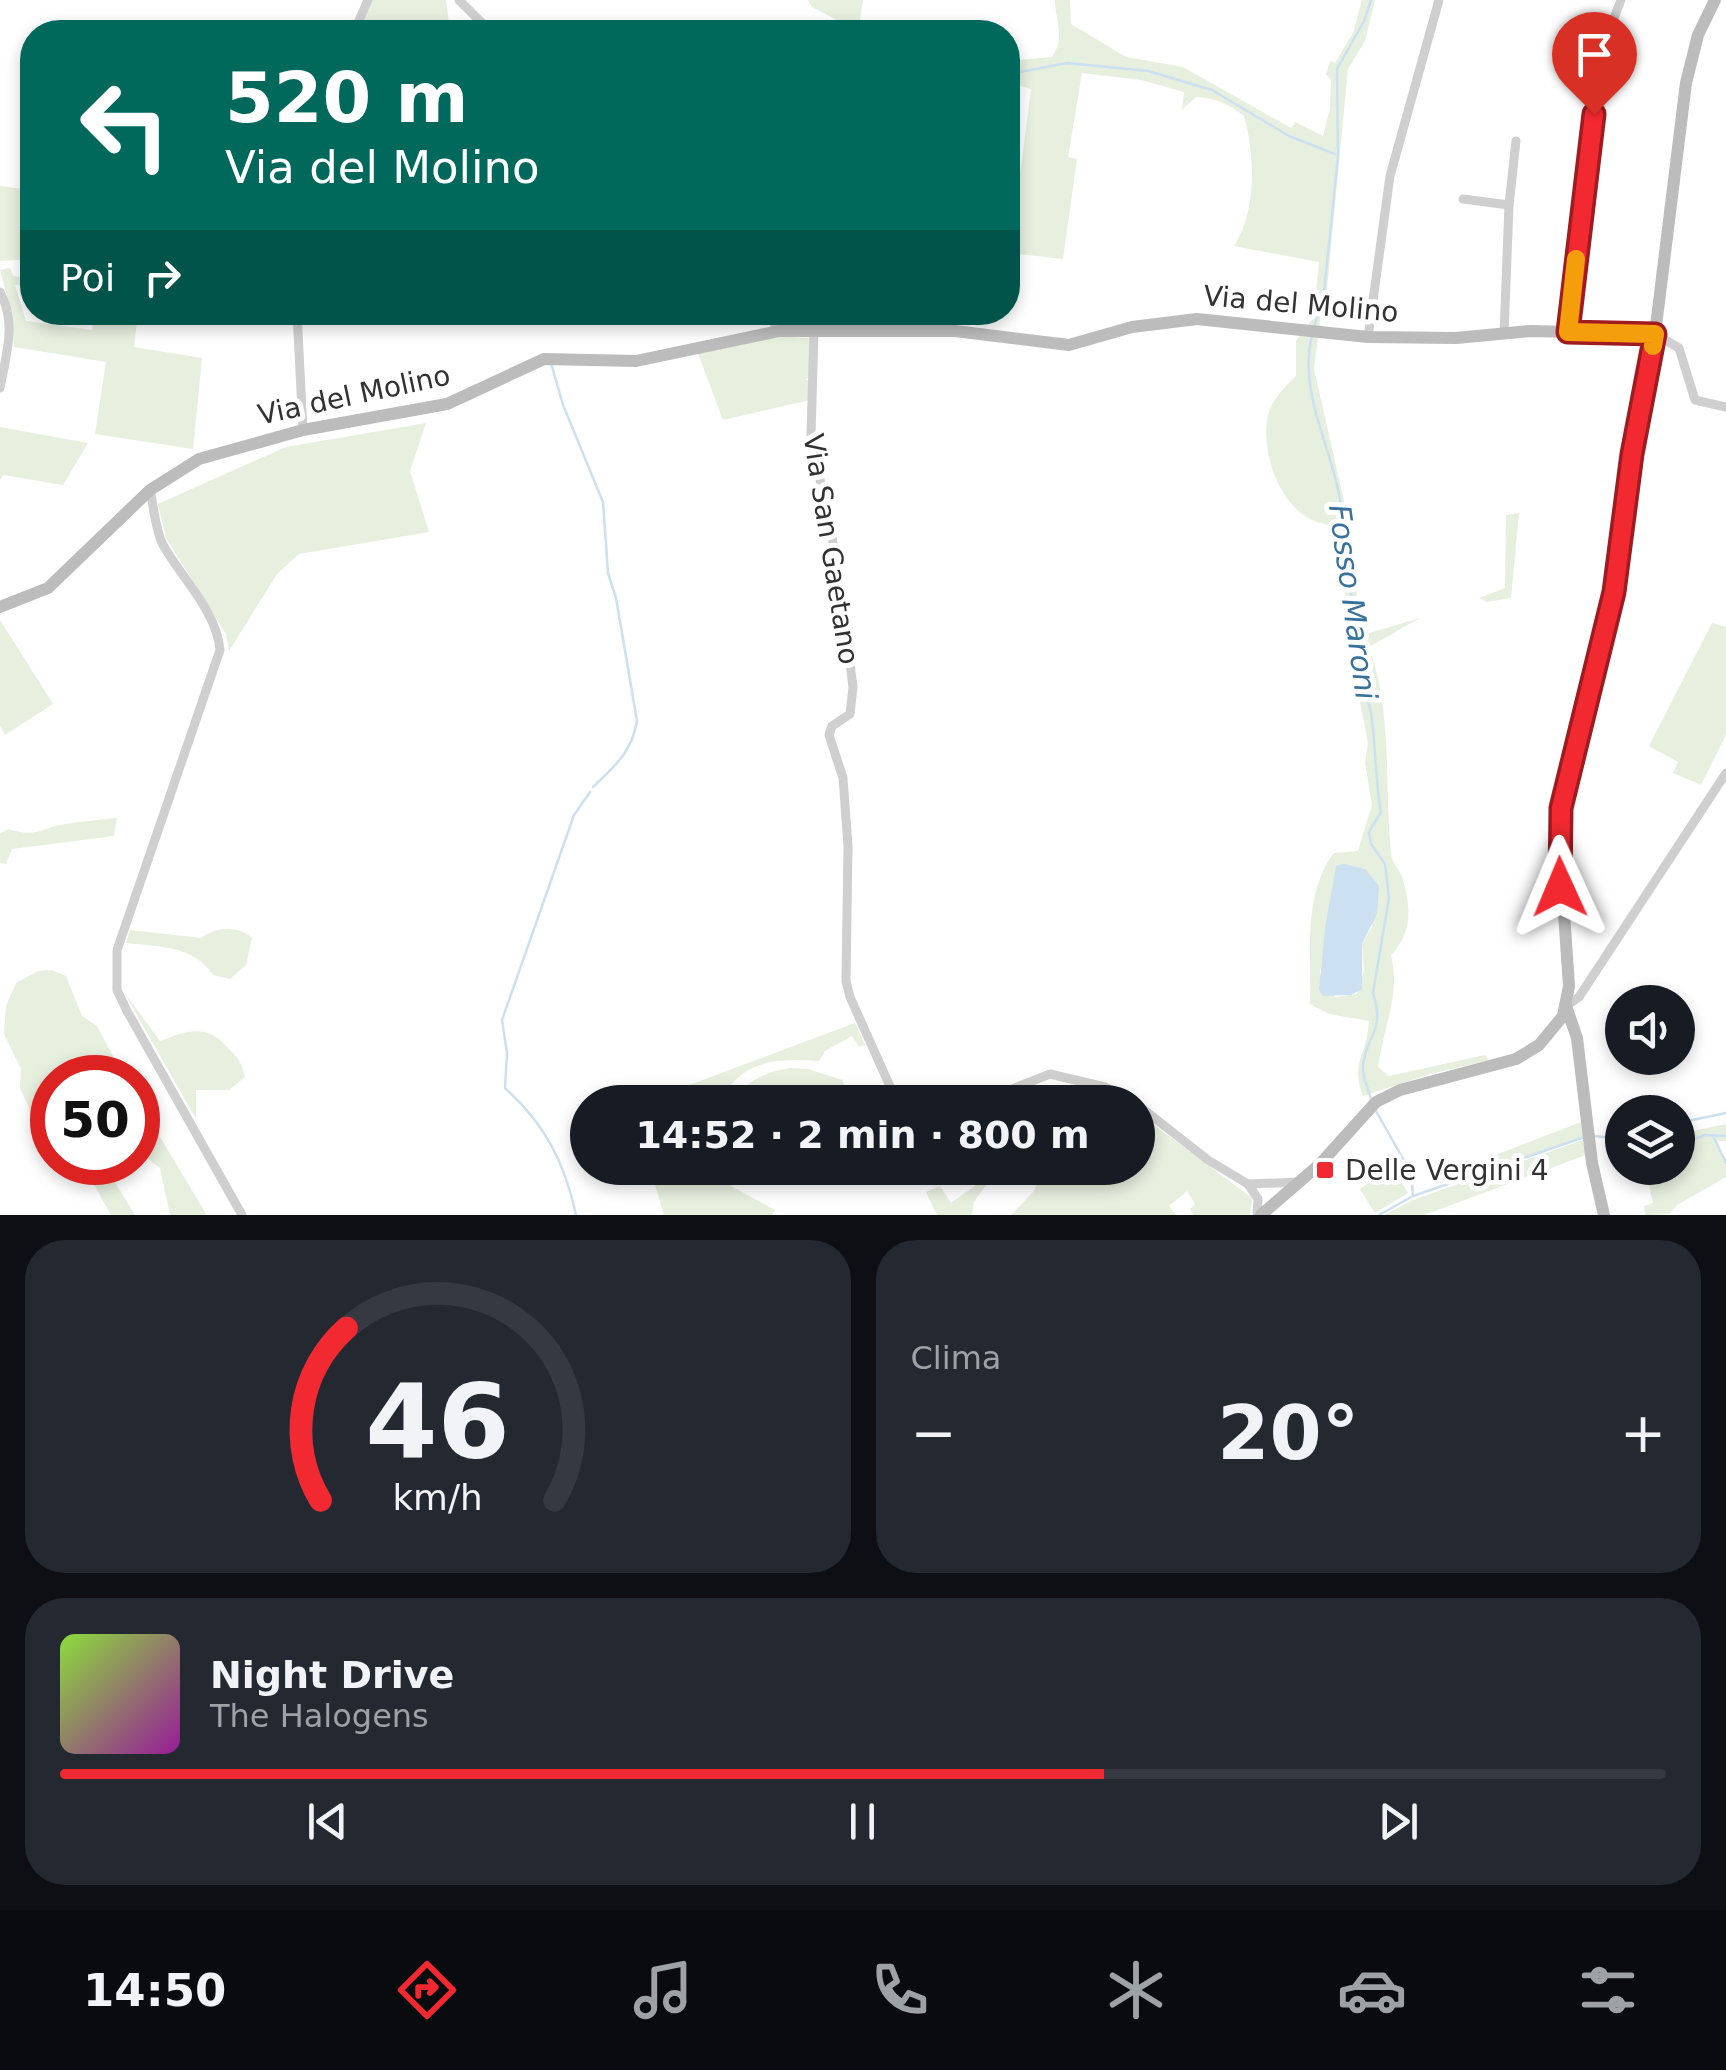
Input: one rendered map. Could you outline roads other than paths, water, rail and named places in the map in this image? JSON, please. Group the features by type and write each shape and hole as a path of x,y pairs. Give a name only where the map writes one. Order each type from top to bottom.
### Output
{"street":[{"path":"459,0 479,20"},
{"path":"1368,337 1390,176 1438,0"},
{"path":"1568,332 1598,79 1620,0"},
{"path":"1604,1215 1576,1038 1566,1006 1568,978 1558,825 1616,580 1632,454 1655,334 1686,83 1698,35 1714,0"},
{"path":"1504,334 1509,205 1516,141"},
{"path":"1464,199 1509,205"},
{"path":"0,292 10,329 0,388"},
{"name":"Via del Molino","path":"0,607 28,599 56,582 150,490 200,459 303,430 447,404 544,359 636,361 779,331 955,331 1062,345 1132,327 1197,319 1368,337 1655,334"},
{"path":"298,325 303,430"},
{"path":"775,325 779,331"},
{"name":"Via San Gaetano","path":"814,332 812,455 837,562 853,687 850,714 832,726 829,734 842,772 848,846 846,980 850,998 890,1085"},
{"path":"1655,334 1670,340 1682,354 1686,384 1695,400 1726,407"},
{"path":"150,490 160,540 219,637 220,650 117,950 117,990 185,1120 242,1215"},
{"path":"1259,1215 1302,1181 1368,1108 1384,1097 1529,1052 1555,1028 1566,1006 1579,997 1726,772"},
{"path":"1017,1085 1050,1074 1097,1085"},
{"path":"1155,1119 1208,1160 1248,1184 1268,1186 1302,1181"},
{"path":"1248,1184 1258,1199 1259,1215"},
{"path":"1268,1186 1275,1204"},
{"path":"1258,1199 1275,1204"}],"water":[{"path":"1336,866 1365,869 1379,886 1377,914 1362,944 1362,989 1351,995 1323,996 1319,990 1325,928"}],"waterway":[{"name":"Fosso Maroni","path":"1314,328 1324,292 1338,156 1337,69 1364,21 1371,0"},
{"path":"1020,72 1067,63 1148,71 1212,90 1289,136 1335,154"},
{"name":"Fosso Maroni","path":"1312,335 1312,398 1340,500 1358,667 1373,725 1381,812 1369,832 1371,844 1385,864 1389,898 1373,993 1376,1026 1363,1066 1371,1099"},
{"path":"551,363 563,405 603,502 608,573 616,598 637,721 626,750 593,787"},
{"path":"576,1215 566,1178 551,1146 505,1088 507,1053 502,1020 574,815 590,792"},
{"name":"Fosso Maroni","path":"1376,1111 1411,1173 1413,1196"},
{"path":"1695,1119 1726,1113"},
{"path":"1695,1139 1705,1135 1726,1136"},
{"path":"1594,1136 1605,1137"},
{"path":"1379,1215 1413,1196 1582,1138"},
{"path":"1714,1138 1726,1163"}],"place":[{"name":"Delle Vergini 4","path":"1325,1170"}]}
